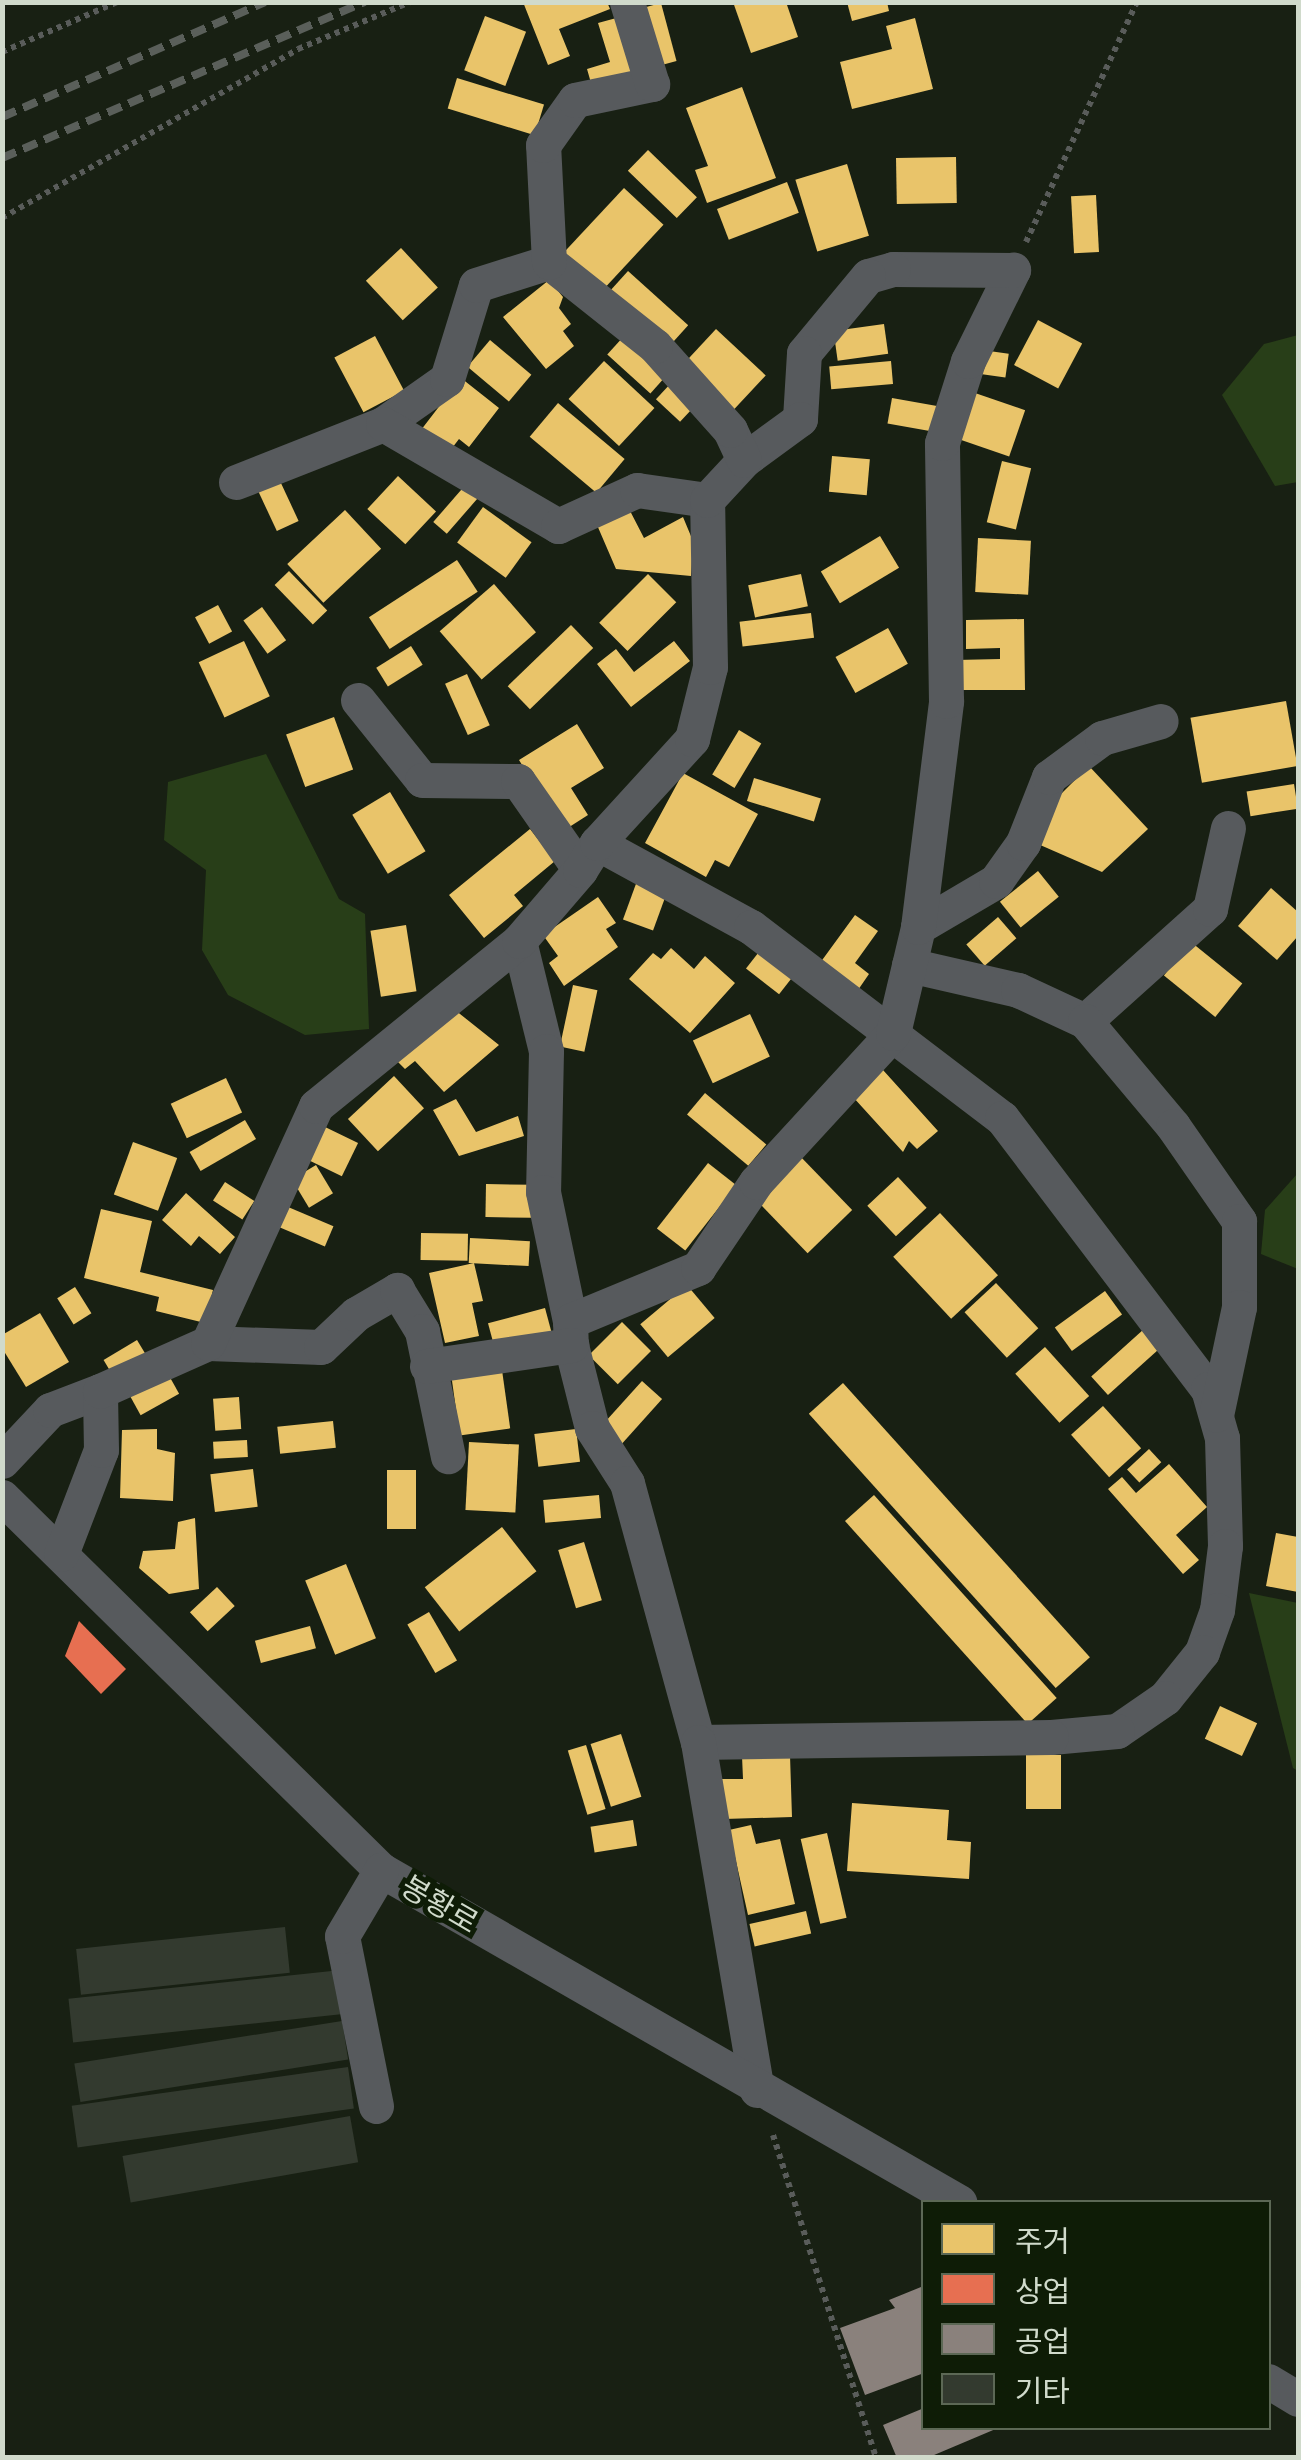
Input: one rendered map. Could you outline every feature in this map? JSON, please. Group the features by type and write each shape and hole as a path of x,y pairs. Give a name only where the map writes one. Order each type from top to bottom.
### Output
{"street":[{"path":"627,2 652,84 575,100 543,146 549,262 655,346 730,430 744,460"},
{"path":"236,482 383,424 446,380 476,285 549,262"},
{"path":"208,1343 316,1106 519,941 692,739 710,667 706,500 744,460 800,419 804,353 868,276 893,269 1013,270 968,361 942,443 946,702 918,927 893,1033 756,1182 698,1268 571,1333 428,1366"},
{"path":"383,424 558,526 637,490 706,500"},
{"path":"358,700 422,780 518,781 588,857 751,927 1002,1118 1208,1389 1222,1438 1225,1546 1218,1610 1202,1652 1165,1698 1117,1731 1051,1737 698,1742"},
{"path":"918,927 996,882 1023,843 1049,777 1102,738 1160,721"},
{"path":"1085,1021 1210,909 1228,828"},
{"path":"519,941 546,1051 543,1192 571,1333 592,1428 627,1482 698,1742 757,2090"},
{"path":"909,966 1018,990 1085,1021 1173,1126 1238,1221 1239,1307 1216,1414"},
{"path":"2,1462 50,1410 208,1343 321,1347 356,1314 397,1290 422,1330 448,1456"},
{"path":"60,1554 101,1450 100,1390"},
{"name":"봉황로","path":"2,1497 381,1870 757,2090 955,2200"},
{"path":"376,2106 342,1936 381,1870"},
{"path":"1271,2384 1298,2400"}],"path":[{"path":"2,52 118,2"},
{"path":"2,218 298,49 410,2"},
{"path":"1013,270 1136,2"},
{"path":"757,2090 876,2458"}],"green space":[{"path":"1298,335 1298,482 1275,486 1222,395 1264,344"},
{"path":"266,754 339,899 365,914 369,1029 305,1035 228,995 202,950 206,870 164,840 168,782"},
{"path":"1298,1173 1298,1269 1261,1254 1265,1210"},
{"path":"1249,1593 1298,1603 1298,1771 1293,1768"}],"building: 주거":[{"path":"523,2 607,2 610,9 559,29 570,56 548,65"},
{"path":"733,2 786,2 798,37 751,53"},
{"path":"847,2 887,2 889,11 852,21"},
{"path":"661,3 677,61 655,67 640,9"},
{"path":"485,16 526,32 505,86 464,70"},
{"path":"620,17 635,71 591,83 587,69 610,62 598,23"},
{"path":"915,18 933,89 852,109 840,62 892,49 886,26"},
{"path":"457,78 544,105 535,135 448,109"},
{"path":"742,87 776,178 707,203 695,170 708,166 686,108"},
{"path":"648,150 697,197 677,218 628,171"},
{"path":"956,157 957,203 897,204 896,158"},
{"path":"847,164 869,236 817,252 795,180"},
{"path":"787,182 799,213 729,240 717,209"},
{"path":"624,188 663,225 601,291 562,255"},
{"path":"1096,195 1099,252 1074,253 1071,196"},
{"path":"401,248 438,287 403,320 366,281"},
{"path":"628,271 688,325 669,346 609,292"},
{"path":"549,280 563,297 559,308 571,324 563,331 574,346 546,369 503,317"},
{"path":"1038,320 1082,343 1058,389 1014,365"},
{"path":"884,324 888,354 838,361 833,331"},
{"path":"716,329 766,375 734,409 685,363"},
{"path":"375,336 404,391 363,412 334,358"},
{"path":"624,336 667,375 650,393 607,355"},
{"path":"490,340 531,375 509,402 468,367"},
{"path":"982,350 1009,354 1005,378 979,374"},
{"path":"604,361 654,408 619,446 569,399"},
{"path":"891,361 893,384 831,389 829,366"},
{"path":"461,378 499,408 469,447 459,439 449,452 421,430"},
{"path":"673,381 697,404 680,422 656,399"},
{"path":"975,393 1025,410 1009,457 959,439"},
{"path":"892,398 941,407 937,432 887,424"},
{"path":"558,403 625,459 596,493 530,437"},
{"path":"832,456 870,459 867,495 829,492"},
{"path":"1002,461 1031,468 1016,529 987,522"},
{"path":"398,476 436,511 405,544 367,509"},
{"path":"280,481 299,521 277,531 258,491"},
{"path":"468,482 482,494 447,534 433,522"},
{"path":"627,505 644,538 683,517 693,541 691,576 616,569 594,518"},
{"path":"483,507 532,542 506,578 457,543"},
{"path":"345,510 381,549 323,603 287,564"},
{"path":"880,536 899,568 840,603 821,572"},
{"path":"978,538 1031,541 1028,595 975,592"},
{"path":"457,560 478,592 390,649 369,617"},
{"path":"289,571 327,611 313,624 275,585"},
{"path":"648,574 676,602 627,651 599,623"},
{"path":"801,574 808,606 755,618 748,585"},
{"path":"494,584 536,632 482,680 440,631"},
{"path":"218,605 232,631 209,644 195,617"},
{"path":"262,607 286,640 267,654 243,621"},
{"path":"811,613 814,638 743,647 740,622"},
{"path":"1024,619 1025,690 956,690 956,660 1000,659 1000,648 966,649 966,620"},
{"path":"571,625 593,648 530,709 508,686"},
{"path":"888,628 908,664 855,693 836,657"},
{"path":"244,641 270,696 224,717 199,662"},
{"path":"674,641 690,661 631,707 597,664 616,649 634,672"},
{"path":"411,646 423,665 388,686 376,668"},
{"path":"467,674 490,725 468,735 445,684"},
{"path":"1286,701 1297,766 1202,783 1190,718"},
{"path":"334,717 353,770 305,787 286,734"},
{"path":"577,724 604,768 571,788 588,815 563,831 519,760"},
{"path":"739,730 761,743 735,788 712,775"},
{"path":"1089,766 1148,829 1102,872 1031,841 1044,811"},
{"path":"683,773 758,814 729,867 715,860 706,877 645,843"},
{"path":"754,778 821,798 814,821 747,801"},
{"path":"1294,784 1298,809 1251,816 1247,792"},
{"path":"390,792 426,851 388,874 352,815"},
{"path":"530,829 555,861 514,895 523,906 484,938 449,895"},
{"path":"1038,871 1059,897 1021,927 1000,902"},
{"path":"637,881 667,892 653,930 623,920"},
{"path":"1271,888 1298,912 1298,936 1277,960 1238,926"},
{"path":"598,897 616,923 606,929 618,947 564,986 549,963 558,956 543,935"},
{"path":"855,915 878,931 855,963 869,974 858,990 820,963"},
{"path":"998,917 1016,938 985,966 966,945"},
{"path":"406,925 416,991 381,997 370,931"},
{"path":"1191,942 1242,984 1215,1017 1164,975"},
{"path":"671,948 694,969 705,956 735,983 690,1033 629,979 653,953 661,959"},
{"path":"762,948 795,974 779,994 746,968"},
{"path":"573,985 597,990 584,1052 560,1047"},
{"path":"455,1010 499,1045 444,1092 415,1061 405,1069 394,1058"},
{"path":"750,1014 770,1057 713,1083 693,1041"},
{"path":"883,1070 938,1131 917,1149 909,1141 903,1152 853,1097"},
{"path":"394,1076 424,1108 378,1151 348,1119"},
{"path":"226,1078 242,1112 187,1138 171,1104"},
{"path":"705,1093 766,1144 748,1166 687,1114"},
{"path":"456,1099 476,1132 518,1116 524,1136 459,1156 433,1110"},
{"path":"245,1120 256,1139 201,1171 190,1152"},
{"path":"323,1126 358,1143 342,1176 307,1159"},
{"path":"133,1142 177,1158 158,1211 114,1195"},
{"path":"798,1154 852,1210 808,1253 753,1197"},
{"path":"708,1163 736,1185 685,1251 657,1228"},
{"path":"316,1165 333,1193 309,1208 292,1179"},
{"path":"898,1177 927,1208 896,1236 867,1206"},
{"path":"225,1182 254,1201 242,1220 213,1200"},
{"path":"486,1184 533,1185 532,1218 485,1217"},
{"path":"186,1193 235,1237 220,1254 199,1236 191,1246 162,1220"},
{"path":"281,1204 333,1226 325,1247 272,1224"},
{"path":"101,1209 152,1221 140,1272 213,1290 205,1323 156,1311 159,1297 84,1278"},
{"path":"940,1213 998,1275 951,1319 893,1257"},
{"path":"421,1233 468,1234 468,1261 421,1260"},
{"path":"470,1238 530,1241 529,1266 469,1263"},
{"path":"474,1263 483,1301 472,1303 479,1336 445,1343 429,1273"},
{"path":"996,1283 1038,1328 1007,1358 965,1312"},
{"path":"687,1285 715,1318 668,1357 640,1324"},
{"path":"75,1287 91,1313 74,1324 57,1298"},
{"path":"1105,1291 1122,1314 1072,1351 1055,1327"},
{"path":"545,1308 552,1334 495,1349 488,1323"},
{"path":"40,1313 69,1362 26,1387 2,1348 2,1335"},
{"path":"622,1322 651,1351 618,1384 589,1355"},
{"path":"1144,1329 1161,1348 1108,1395 1091,1377"},
{"path":"137,1340 146,1355 112,1375 104,1360"},
{"path":"1045,1347 1089,1396 1059,1423 1015,1374"},
{"path":"501,1363 510,1428 460,1435 450,1370"},
{"path":"167,1372 179,1394 141,1415 129,1393"},
{"path":"642,1381 662,1399 621,1444 601,1426"},
{"path":"843,1383 1090,1657 1056,1688 809,1414"},
{"path":"239,1397 241,1429 215,1431 213,1399"},
{"path":"1103,1406 1141,1448 1109,1477 1071,1435"},
{"path":"333,1421 336,1448 280,1454 277,1427"},
{"path":"157,1429 157,1449 175,1453 173,1501 120,1498 122,1430"},
{"path":"576,1429 580,1462 538,1467 534,1434"},
{"path":"247,1440 248,1457 214,1459 213,1442"},
{"path":"469,1442 519,1445 515,1513 465,1510"},
{"path":"1149,1449 1161,1462 1139,1483 1127,1469"},
{"path":"1169,1464 1207,1507 1176,1535 1199,1560 1183,1574 1108,1489 1122,1477 1136,1493"},
{"path":"253,1469 258,1507 215,1512 210,1474"},
{"path":"387,1470 416,1470 416,1529 387,1529"},
{"path":"599,1495 601,1518 545,1523 543,1500"},
{"path":"874,1495 1057,1698 1028,1724 845,1521"},
{"path":"195,1518 199,1589 169,1594 139,1568 143,1551 175,1549 178,1522"},
{"path":"502,1527 536,1571 459,1631 425,1587"},
{"path":"1276,1533 1298,1537 1298,1592 1266,1586"},
{"path":"584,1542 602,1600 576,1608 558,1550"},
{"path":"346,1564 376,1638 335,1655 305,1580"},
{"path":"217,1587 235,1606 208,1631 190,1612"},
{"path":"429,1612 457,1660 435,1673 407,1624"},
{"path":"310,1626 316,1648 261,1663 255,1641"},
{"path":"1220,1706 1257,1723 1242,1756 1205,1739"},
{"path":"621,1734 641,1797 611,1807 591,1744"},
{"path":"586,1745 606,1809 587,1815 568,1751"},
{"path":"790,1755 792,1817 724,1819 722,1779 743,1779 742,1756"},
{"path":"1026,1755 1061,1755 1061,1809 1026,1809"},
{"path":"852,1803 949,1810 947,1840 971,1842 969,1879 847,1871"},
{"path":"633,1820 637,1846 595,1852 591,1827"},
{"path":"751,1825 756,1844 780,1839 795,1904 748,1915 729,1830"},
{"path":"827,1833 847,1918 820,1924 801,1839"},
{"path":"806,1911 811,1933 755,1946 749,1924"}],"building: 상업":[{"path":"79,1621 126,1669 101,1694 65,1656"}],"building: 공업":[{"path":"921,2287 921,2374 865,2395 840,2328 895,2308 889,2300"},
{"path":"921,2409 921,2430 993,2430 927,2458 897,2458 883,2425"}],"building: 기타":[{"path":"285,1927 290,1973 81,1995 76,1949"},
{"path":"341,1970 346,2014 73,2042 69,1999"},
{"path":"342,2021 348,2060 80,2102 74,2063"},
{"path":"348,2067 354,2109 78,2147 72,2106"},
{"path":"350,2116 358,2162 131,2202 123,2156"}],"railway":[{"path":"2,117 265,2"},
{"path":"2,158 365,2"}]}
